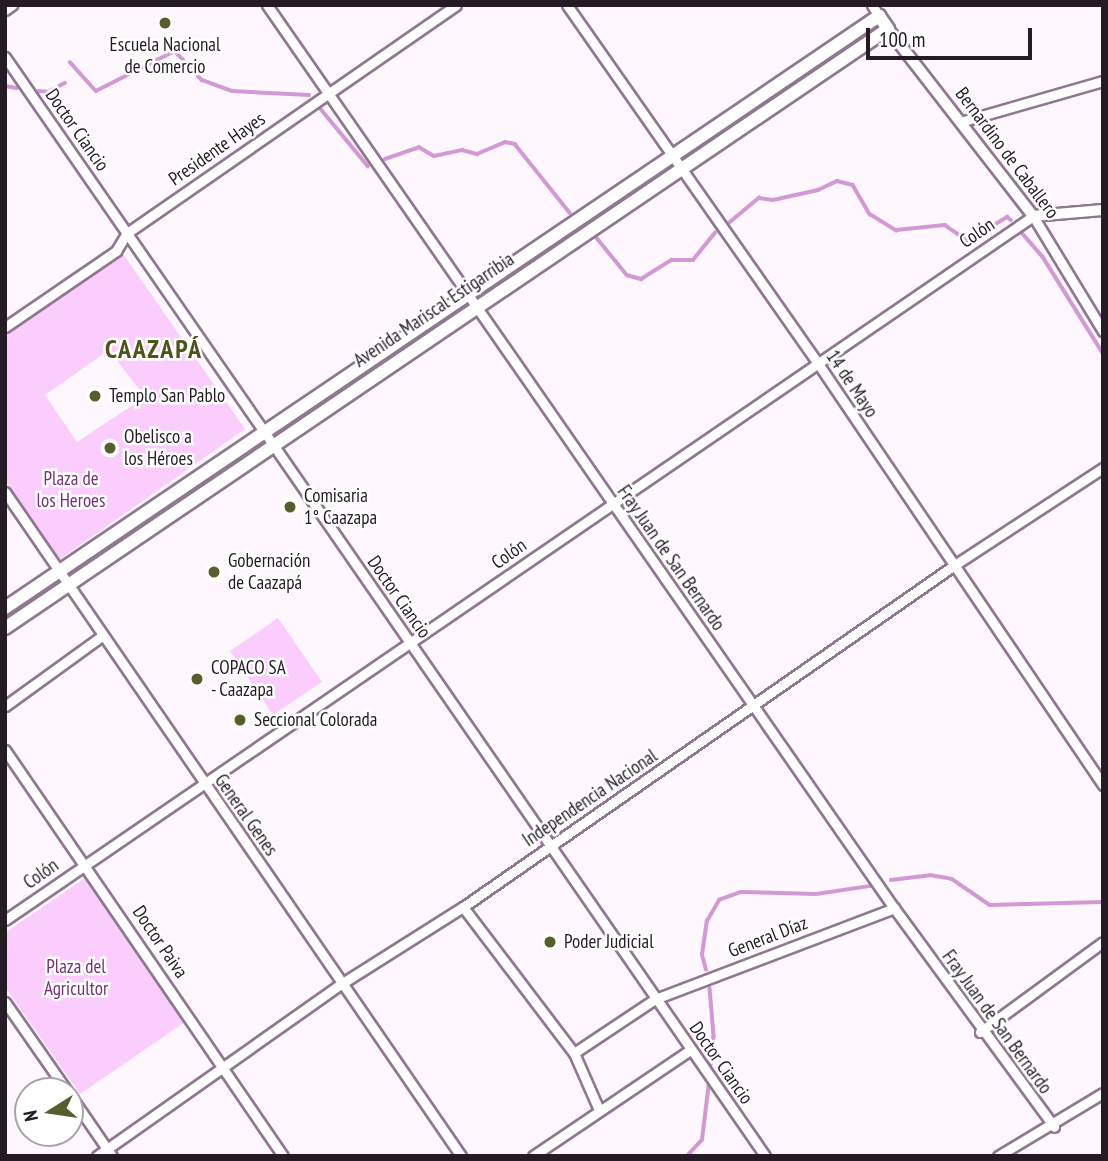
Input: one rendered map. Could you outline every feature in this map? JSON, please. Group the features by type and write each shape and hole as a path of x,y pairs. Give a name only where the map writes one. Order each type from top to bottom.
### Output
{"main road":[{"name":"Avenida Mariscal Estigarribia","path":"5,608 262,429 672,155 875,11"},
{"name":"Bernardino de Caballero","path":"875,11 888,29"},
{"name":"Avenida Mariscal Estigarribia","path":"5,628 476,305 888,29"}],"street":[{"path":"5,10 12,5"},
{"name":"Fray Juan de San Bernardo","path":"267,5 980,1031 1054,1127"},
{"name":"Presidente Hayes","path":"5,327 116,251 127,233 456,5"},
{"name":"14 de Mayo","path":"567,5 817,362 1103,785"},
{"name":"Bernardino de Caballero","path":"888,29 1033,216 1103,331"},
{"name":"Doctor Ciancio","path":"5,57 765,1156"},
{"path":"960,122 1103,81"},
{"path":"1033,216 1103,210"},
{"name":"Colón","path":"5,920 1033,216"},
{"name":"Independencia Nacional","path":"97,1156 109,1152 341,984 463,907 953,566 1103,468"},
{"name":"General Genes","path":"5,492 461,1156"},
{"path":"5,706 103,635"},
{"name":"Doctor Paiva","path":"5,750 86,864 283,1156"},
{"path":"463,907 574,1053 599,1110"},
{"name":"General Díaz","path":"574,1053 655,999 894,908"},
{"path":"980,1031 1103,942"},
{"path":"5,1002 58,1077"},
{"path":"533,1156 690,1050"},
{"path":"998,1156 1054,1127 1103,1093"},
{"path":"84,1115 109,1152"}],"green space":[{"name":"Plaza de los Heroes","path":"121,251 245,429 60,559 5,480 5,333","holes":["109,350 145,397 77,442 45,395"]},
{"path":"278,618 322,682 273,715 230,651"},
{"name":"Plaza del Agricultor","path":"85,878 185,1022 84,1091 84,1077 68,1077 5,987 5,933"}],"waterway":[{"path":"70,62 96,91 175,51 202,80 232,91 309,95"},
{"path":"39,91 48,92 65,83"},
{"path":"5,86 17,88"},
{"path":"321,109 368,166"},
{"path":"385,159 419,147 434,156 462,150 477,154 505,142 515,144 570,213"},
{"path":"730,222 759,198 773,200 818,190 837,181 853,185 870,214 896,230 945,225 968,241 1007,217 1011,220"},
{"path":"597,238 627,275 641,279 672,260 693,260 715,233"},
{"path":"1023,234 1043,257 1103,353"},
{"path":"891,880 930,875 952,879 990,905 1103,902"},
{"path":"706,970 702,955 707,921 719,900 741,892 816,894 870,886"},
{"path":"710,988 714,1036 711,1066"},
{"path":"687,1156 702,1140 709,1082"}],"place":[{"name":"Escuela Nacional de Comercio","path":"165,23"},
{"name":"Templo San Pablo","path":"95,396"},
{"name":"Obelisco a los Héroes","path":"110,448"},
{"name":"Comisaria 1° Caazapa","path":"290,507"},
{"name":"Gobernación de Caazapá","path":"214,572"},
{"name":"COPACO SA - Caazapa","path":"197,679"},
{"name":"Seccional Colorada","path":"240,720"},
{"name":"Poder Judicial","path":"550,942"}],"district":[{"name":"CAAZAPÁ","path":"154,349"}]}
